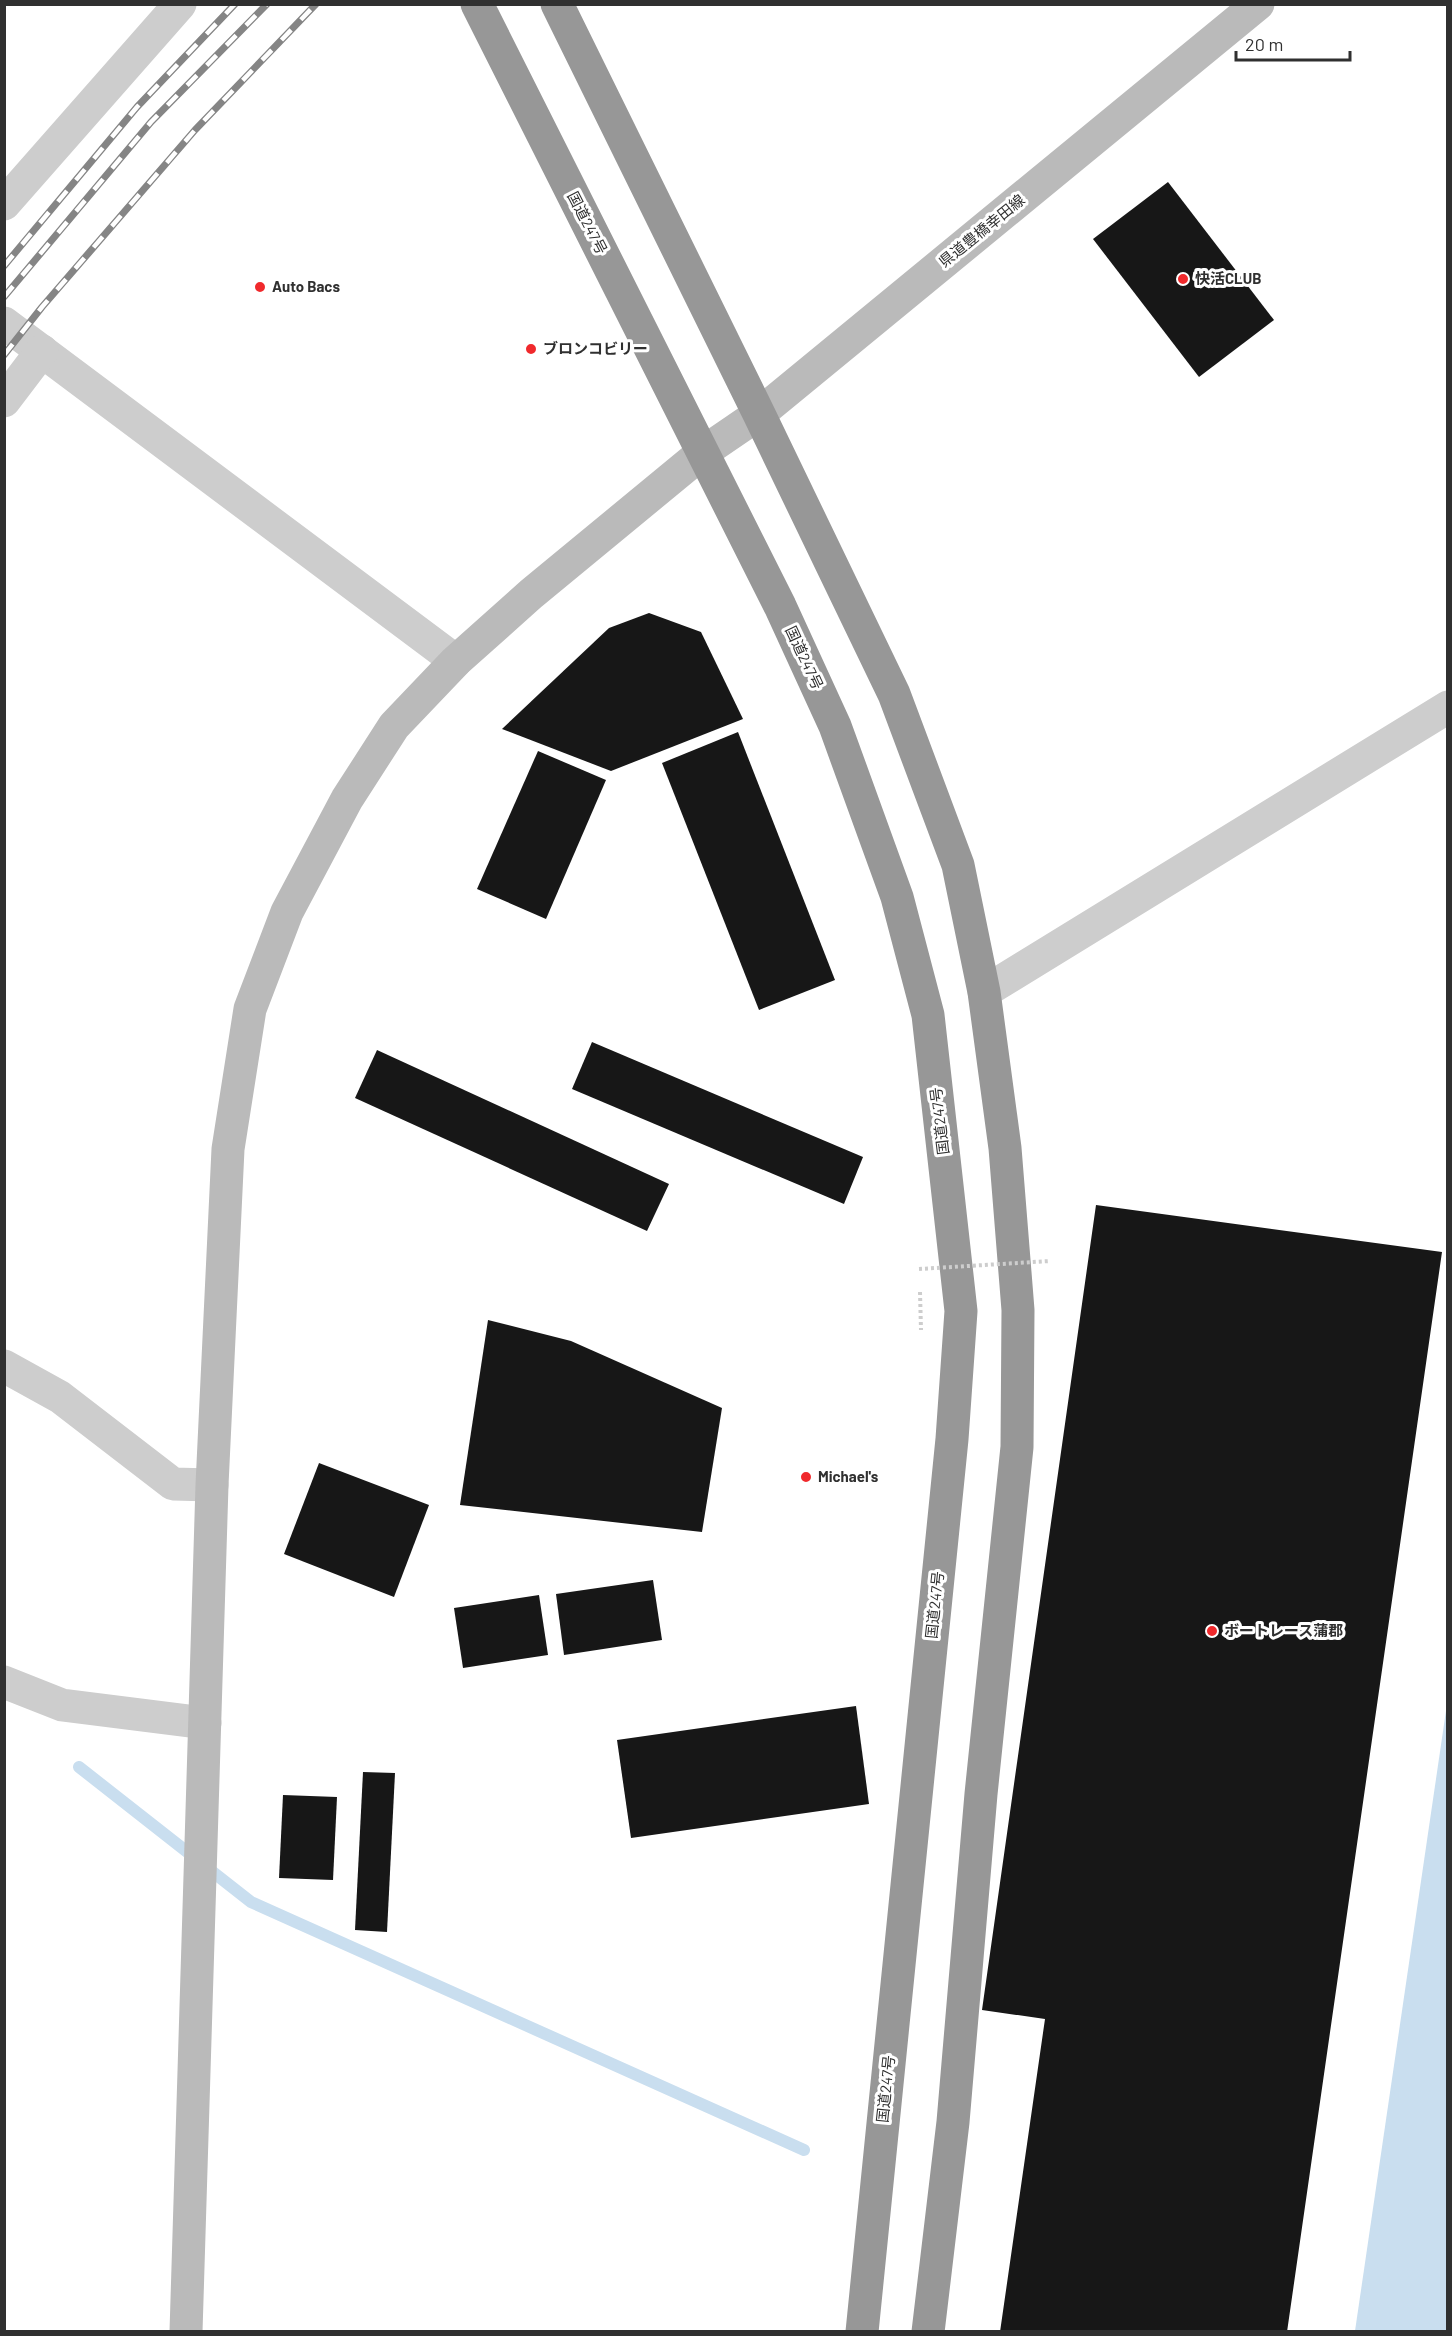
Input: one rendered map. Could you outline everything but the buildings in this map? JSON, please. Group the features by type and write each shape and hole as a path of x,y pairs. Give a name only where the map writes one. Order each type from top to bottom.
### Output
{"highway":[{"name":"国道247号","path":"477,4 780,606 835,726 897,897 928,1015 960,1311 952,1439 862,2331"},
{"path":"557,4 894,694 958,865 984,992 1005,1148 1018,1310 1017,1447 981,1794 953,2122 928,2331"}],"street":[{"path":"4,204 180,4"},
{"name":"県道豊橋幸田線","path":"186,2331 212,1485 228,1149 250,1009 287,912 346,799 394,726 456,661 531,594 702,453 759,414 1258,4"},
{"path":"4,323 456,661"},
{"path":"4,401 42,351"},
{"path":"984,992 1448,707"},
{"path":"4,1366 60,1397 173,1484 212,1485"},
{"path":"4,1682 62,1704 206,1723"}],"path":[{"path":"921,1337 919,1269 1050,1261"}],"water":[{"path":"1447,1704 1447,2331 1355,2331"}],"waterway":[{"path":"79,1767 251,1902 804,2150"}],"railway":[{"path":"4,266 137,107 235,4"},
{"path":"4,297 151,122 267,4"},
{"path":"4,355 42,307 195,130 316,4"}],"place":[{"name":"快活CLUB","path":"1183,279"},
{"name":"Auto Bacs","path":"260,287"},
{"name":"ブロンコビリー","path":"531,349"},
{"name":"Michael's","path":"806,1477"},
{"name":"ボートレース蒲郡","path":"1212,1631"}]}
